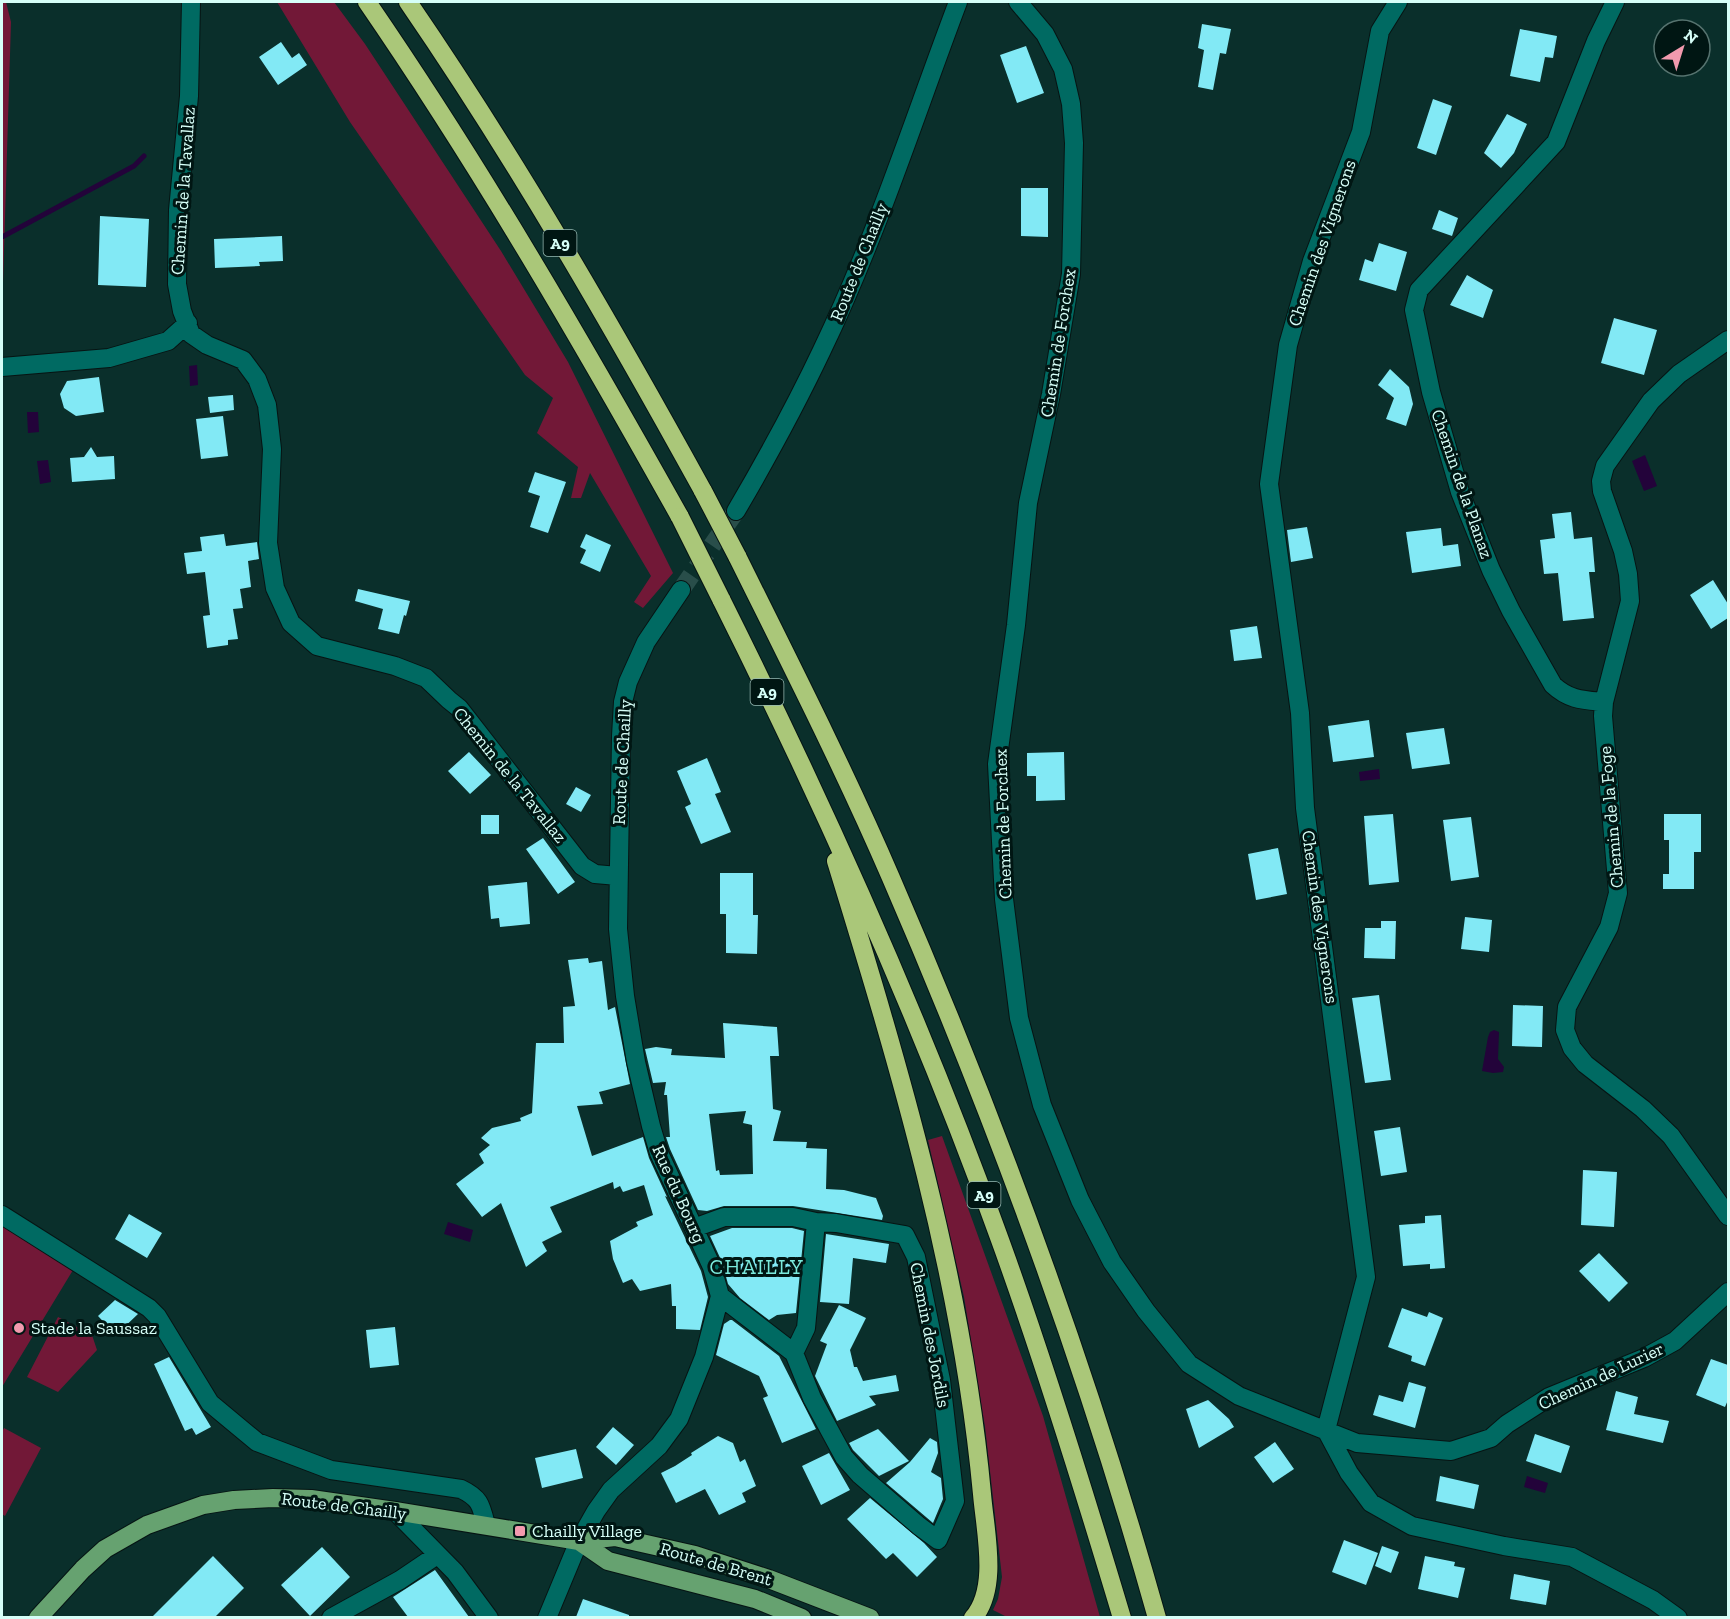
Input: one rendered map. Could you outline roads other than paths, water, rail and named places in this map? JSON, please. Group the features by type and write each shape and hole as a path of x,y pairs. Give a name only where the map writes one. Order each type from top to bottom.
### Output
{"highway":[{"name":"A9","path":"368,2 490,190 680,517 813,785 898,977 1000,1237 1067,1437 1122,1617"},
{"name":"A9","path":"408,2 490,128 588,288 703,491 805,692 890,875 967,1059 1027,1215 1106,1447 1157,1617"},
{"path":"813,785 900,1072 939,1227 955,1303 979,1461 988,1563 986,1596 973,1617"}],"main road":[{"name":"Route de Chailly","path":"38,1617 105,1549 147,1525 203,1505 234,1500 311,1499 579,1541"},
{"name":"Route de Brent","path":"579,1541 615,1536 695,1555 769,1579 870,1617"},
{"name":"Route de Brent","path":"579,1541 608,1561 756,1599 802,1617"}],"street":[{"name":"Chemin de la Tavallaz","path":"191,2 189,96 178,210 177,284 182,311 191,334 243,360 256,378 267,405 272,449 268,543 275,588 291,623 317,646 395,666 426,678 459,708 582,866 595,874 618,876"},
{"name":"Route de Chailly","path":"735,510 783,430 823,348 859,265 958,2"},
{"name":"Chemin de Forchex","path":"1018,2 1045,34 1063,69 1071,104 1074,143 1071,274 1051,394 1028,503 1016,625 997,764 1004,899 1019,1018 1042,1105 1080,1200 1112,1262 1146,1311 1189,1364 1239,1396 1358,1443"},
{"name":"Chemin des Vignerons","path":"1326,1430 1366,1277 1305,808 1300,713 1269,484 1288,345 1312,261 1361,132 1380,31 1398,2"},
{"name":"Chemin de la Planaz","path":"1604,702 1575,700 1562,694 1553,685 1511,611 1491,570 1460,492 1431,392 1414,310 1419,290 1556,142 1596,41 1616,2"},
{"path":"2,367 109,358 168,341 188,323"},
{"path":"1604,702 1630,601 1623,551 1602,491 1601,481 1605,466 1651,402 1679,374 1728,340"},
{"name":"Route de Chailly","path":"618,876 623,702 628,682 646,642 681,590"},
{"name":"Chemin de la Foge","path":"1604,702 1602,716 1618,893 1609,927 1567,1007 1565,1030 1572,1048 1586,1064 1643,1109 1671,1136 1728,1216"},
{"name":"Rue du Bourg","path":"618,876 619,950 636,1062 651,1126 659,1153 712,1267 720,1296"},
{"path":"2,1215 149,1308 157,1316 210,1403 257,1442 331,1470 461,1489 478,1500 482,1506 486,1525"},
{"name":"Chemin des Jordils","path":"694,1228 724,1217 793,1216 816,1222 836,1223 905,1235 916,1257 941,1380 955,1501 938,1540 860,1475 844,1457 812,1398 794,1353"},
{"path":"547,1617 579,1541 611,1490 659,1446 679,1419 704,1357 720,1296 794,1353 806,1328 816,1222"},
{"name":"Chemin de Lurier","path":"1358,1443 1450,1451 1491,1438 1507,1424 1548,1397 1644,1358 1675,1341 1728,1292"},
{"path":"1326,1430 1349,1473 1371,1503 1412,1526 1504,1546 1572,1557 1653,1600 1678,1617"},
{"path":"395,1511 455,1572 489,1617"},
{"path":"332,1617 400,1580 437,1555"}],"waterway":[{"path":"2,237 134,166 144,156"}],"tunnel":[{"path":"681,590 736,511"}],"place":[{"name":"Stade la Saussaz","path":"19,1328"},
{"name":"Chailly Village","path":"520,1531"}],"district":[{"name":"CHAILLY","path":"757,1267"}]}
